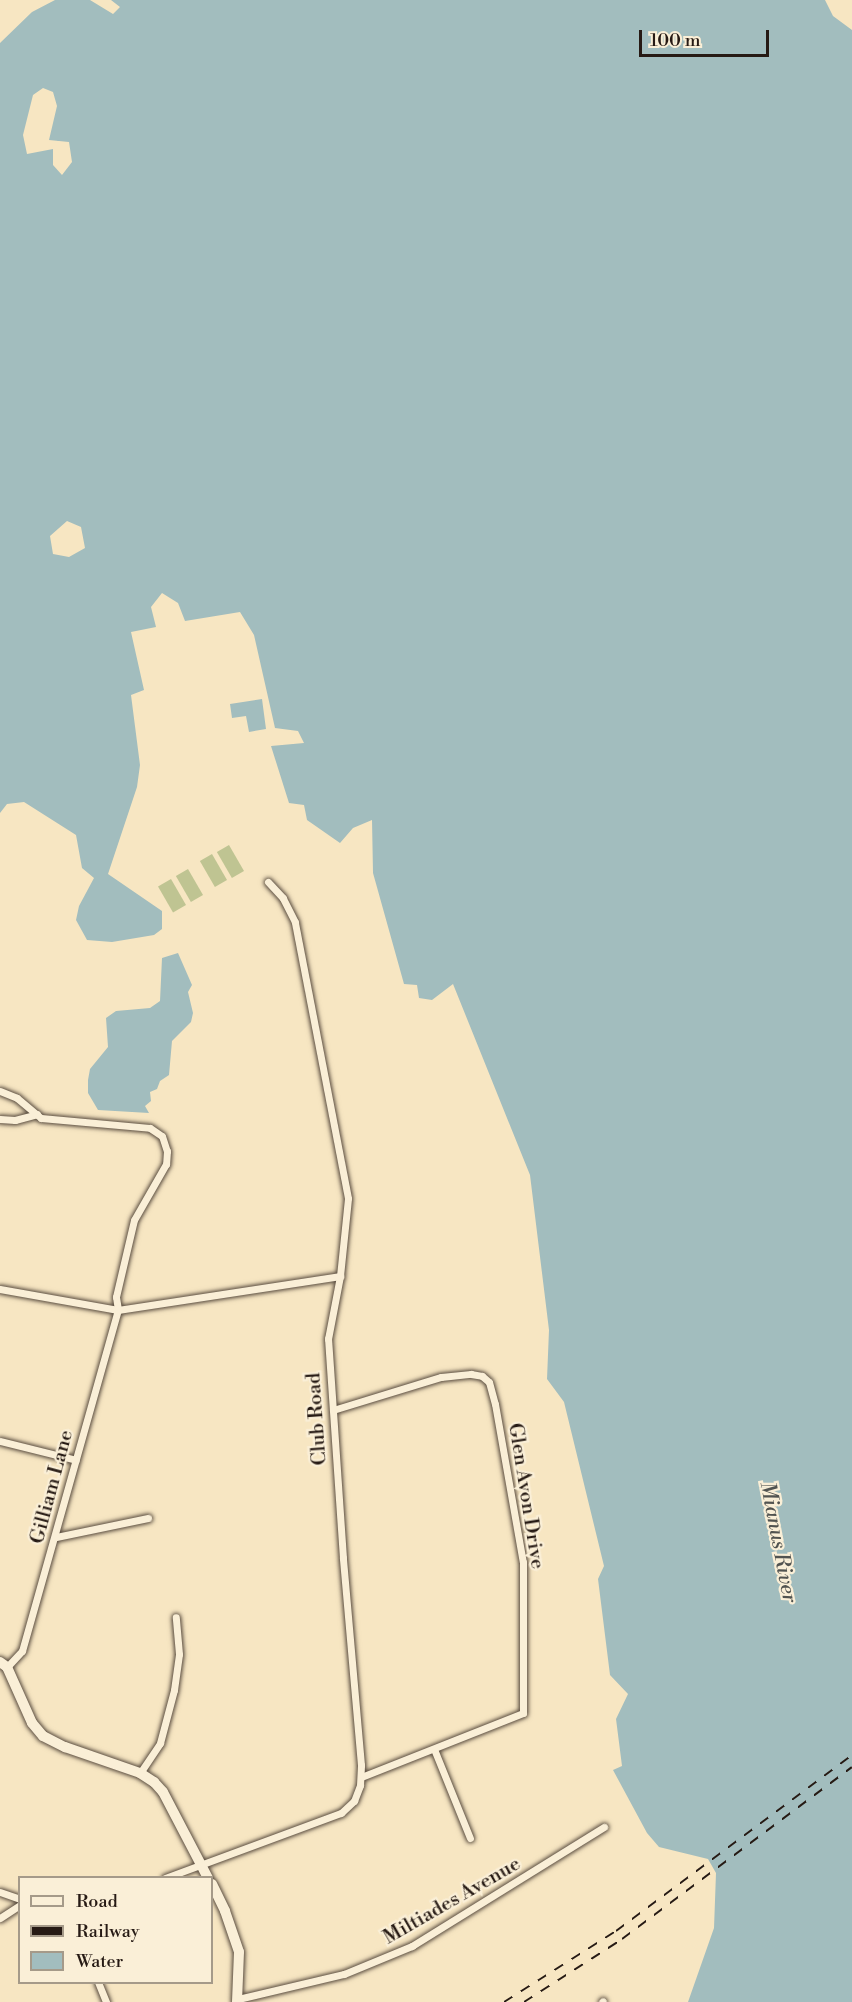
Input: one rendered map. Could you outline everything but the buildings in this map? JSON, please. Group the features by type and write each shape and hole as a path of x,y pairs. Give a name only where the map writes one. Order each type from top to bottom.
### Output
{"street":[{"name":"Club Road","path":"170,1876 341,1813 354,1801 361,1777 328,1339 340,1276 348,1198 295,922 283,898 268,882"},
{"path":"0,1092 17,1098 37,1114"},
{"path":"0,1119 15,1120 37,1114"},
{"name":"Gilliam Lane","path":"4,1665 22,1651 56,1537 118,1310 116,1297 134,1220 166,1164 167,1151 162,1136 150,1128 58,1121 41,1118 37,1114"},
{"path":"0,1289 118,1310 340,1276"},
{"name":"Glen Avon Drive","path":"333,1410 441,1377 471,1374 482,1376 489,1382 510,1482 523,1562 523,1713 361,1777"},
{"path":"0,1441 76,1460"},
{"path":"56,1537 148,1518"},
{"path":"140,1773 160,1743 174,1690 179,1654 176,1617"},
{"path":"4,1665 32,1723 43,1736 65,1747 140,1773 164,1792 207,1876"},
{"path":"434,1749 470,1838"},
{"name":"Miltiades Avenue","path":"238,2000 344,1974 404,1950 457,1921 604,1827"},
{"path":"213,1886 228,1919 239,1952 238,2000"},
{"path":"0,1892 18,1898"},
{"path":"0,1918 18,1906"},
{"path":"98,1984 106,2002"}],"green space":[{"path":"229,845 244,871 232,878 217,852"},
{"path":"212,854 227,880 215,887 200,861"},
{"path":"188,869 203,895 191,902 176,876"},
{"path":"171,879 186,905 173,912 158,886"}],"water":[{"name":"Mianus River","path":"55,0 90,0 113,14 120,7 111,0 825,0 833,16 852,30 852,2002 688,2002 714,1928 716,1873 708,1859 659,1847 647,1833 613,1770 622,1766 616,1719 628,1694 610,1675 598,1579 604,1566 564,1402 547,1379 549,1330 530,1175 453,984 432,1000 419,998 417,985 404,984 373,873 372,820 353,828 340,843 307,820 304,805 289,803 271,746 304,743 298,731 275,728 254,635 240,612 185,621 178,603 162,593 151,607 156,627 131,632 144,690 131,695 140,765 137,787 108,874 162,911 162,929 154,935 112,942 87,940 76,920 79,906 94,878 82,868 76,835 24,802 7,804 0,813 0,43 32,12","holes":["43,88 53,92 57,106 49,140 69,142 72,162 62,175 53,165 53,149 27,154 23,135 33,95","67,521 81,527 85,548 69,557 53,554 50,536"]},
{"path":"262,699 266,729 249,732 246,716 232,718 230,704"},
{"path":"178,953 192,985 188,992 193,1013 191,1022 172,1041 169,1075 160,1081 157,1089 150,1092 151,1101 145,1106 149,1113 98,1110 88,1093 88,1080 90,1069 108,1047 106,1018 116,1011 150,1008 160,1001 162,958"}],"railway":[{"path":"504,2002 616,1931 852,1755"},
{"path":"524,2002 622,1939 852,1767"}]}
